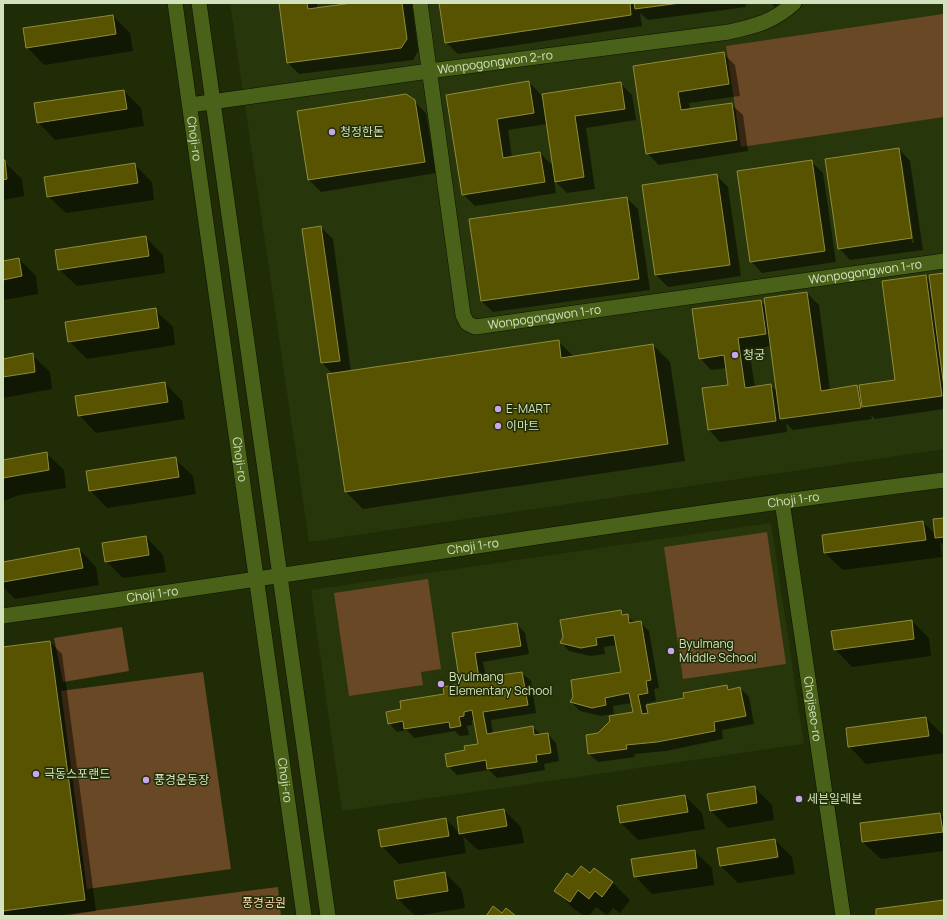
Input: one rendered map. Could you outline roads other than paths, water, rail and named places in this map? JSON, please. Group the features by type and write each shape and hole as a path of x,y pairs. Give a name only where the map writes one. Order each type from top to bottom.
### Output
{"street":[{"name":"Choji-ro","path":"175,3 304,916"},
{"name":"Choji-ro","path":"199,3 328,916"},
{"name":"Wonpogongwon 1-ro","path":"420,3 463,315 467,323 474,327 944,261"},
{"name":"Wonpogongwon 2-ro","path":"190,105 429,71 729,32 760,25 782,14 794,3"},
{"name":"Choji 1-ro","path":"3,616 281,577 782,501 944,480"},
{"name":"Chojiseo-ro","path":"782,501 843,916"}],"place":[{"name":"청정한돈","path":"332,132"},
{"name":"청궁","path":"735,355"},
{"name":"E-MART","path":"498,409"},
{"name":"이마트","path":"498,426"},
{"name":"Byulmang Middle School","path":"671,651"},
{"name":"Byulmang Elementary School","path":"441,684"},
{"name":"극동스포랜드","path":"36,774"},
{"name":"풍경운동장","path":"146,780"},
{"name":"세븐일레븐","path":"799,799"}],"park label":[{"name":"풍경공원","path":"264,903"}]}
